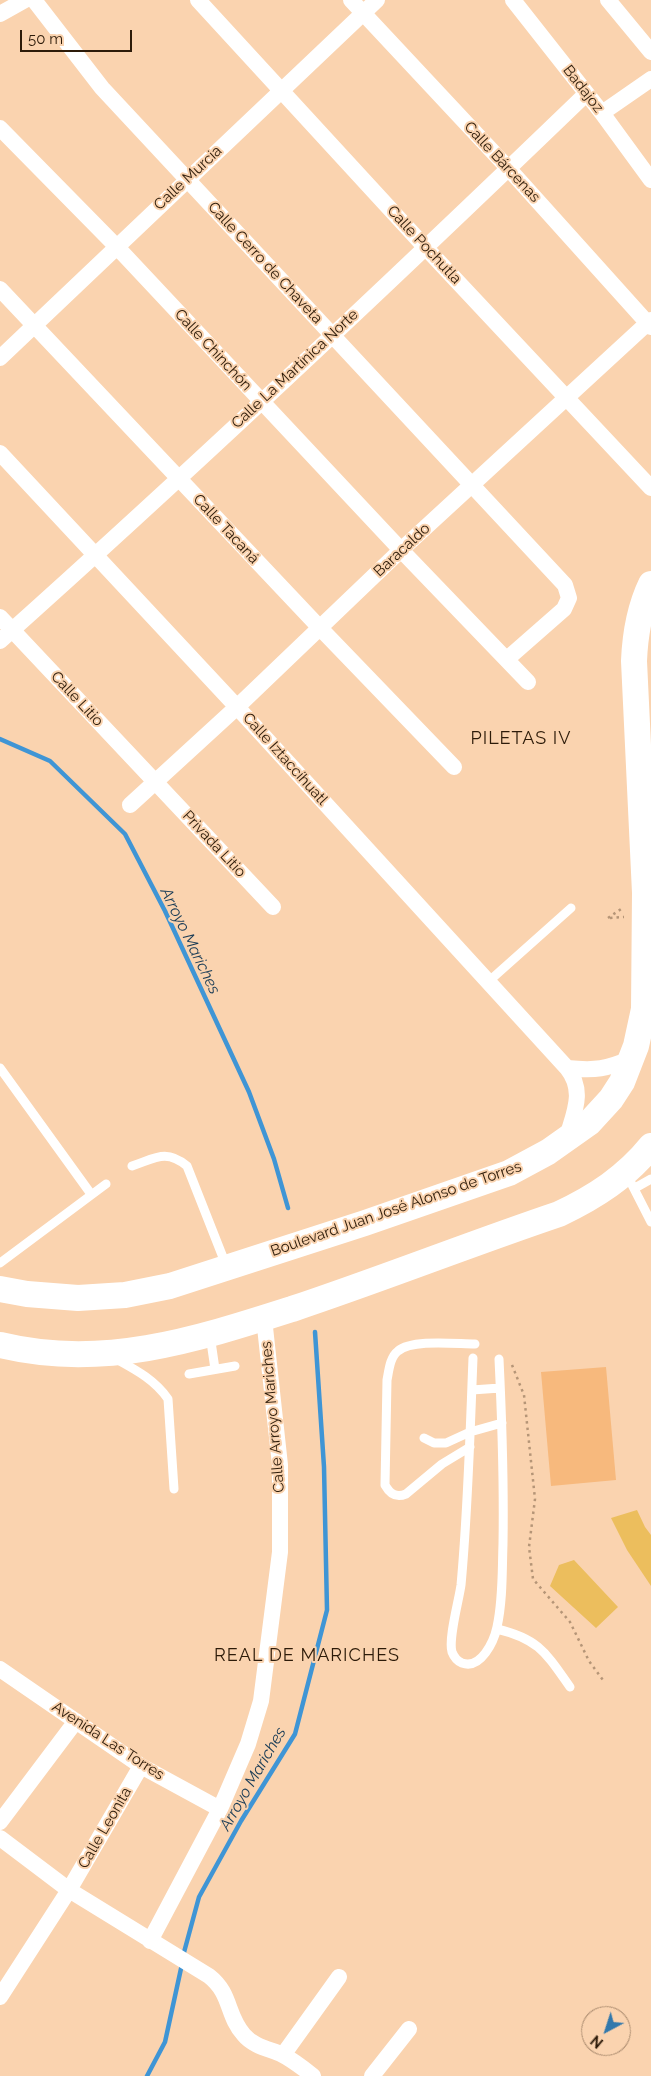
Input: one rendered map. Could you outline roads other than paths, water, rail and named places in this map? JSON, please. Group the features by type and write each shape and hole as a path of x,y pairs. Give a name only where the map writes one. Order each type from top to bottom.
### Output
{"main road":[{"name":"Boulevard Juan José Alonso de Torres","path":"0,1289 53,1298 78,1298 125,1295 170,1286 365,1223 509,1173 566,1141 589,1123 611,1099 622,1082 633,1058 644,1009 645,893 634,661 635,642 651,584"},
{"path":"0,1345 52,1355 107,1354 141,1350 210,1334 264,1318 343,1292 559,1214 592,1198 616,1182 630,1181 651,1146"}],"street":[{"path":"0,14 25,0"},
{"name":"Calle Cerro de Chaveta","path":"34,0 102,88 565,585 569,598 564,609 508,659"},
{"name":"Calle Pochutla","path":"198,0 425,247 651,488"},
{"name":"Calle Bárcenas","path":"350,0 650,323"},
{"name":"Calle Murcia","path":"0,358 377,0"},
{"name":"Badajoz","path":"513,0 602,113 651,180"},
{"path":"608,0 651,52"},
{"path":"602,113 651,79"},
{"name":"Calle La Martinica Norte","path":"0,641 179,478 586,94"},
{"name":"Calle Chinchón","path":"0,128 116,246 401,550 508,659 528,682"},
{"name":"Calle Tacaná","path":"0,289 454,767"},
{"name":"Baracaldo","path":"130,805 237,707 471,485 650,323"},
{"name":"Calle Iztaccíhuatl","path":"0,453 237,707 576,1078 578,1097 566,1141"},
{"name":"Calle Litio","path":"0,617 155,781"},
{"name":"Privada Litio","path":"155,781 273,907"},
{"path":"567,1068 600,1069 633,1058"},
{"name":"Calle Arroyo Mariches","path":"150,1941 220,1808 248,1744 262,1702 280,1552 280,1464 264,1318"},
{"name":"Avenida Las Torres","path":"1,1673 76,1721 141,1766 220,1808"},
{"path":"0,1822 76,1721"},
{"name":"Calle Leonita","path":"0,1997 69,1890 141,1766"},
{"path":"0,1838 69,1890 218,1984 225,1994 235,2024 245,2037 258,2045 283,2055 313,2076"},
{"path":"283,2055 339,1977"},
{"path":"372,2076 408,2029"}],"lane":[{"path":"488,982 571,908"},
{"path":"0,1068 91,1194"},
{"path":"132,1166 164,1155 177,1158 187,1166 227,1268"},
{"path":"651,1179 630,1181 651,1222"},
{"path":"0,1264 106,1184"},
{"path":"210,1334 215,1369"},
{"path":"470,1447 442,1464 406,1494 394,1495 384,1485 387,1380 390,1365 397,1352 410,1344 475,1344"},
{"path":"107,1354 144,1375 162,1390 168,1399 174,1489"},
{"path":"473,1358 468,1493 461,1587 451,1648 456,1660 468,1664 481,1658 486,1653 497,1629 502,1591 504,1476 499,1359"},
{"path":"189,1374 235,1366"},
{"path":"472,1390 500,1388"},
{"path":"424,1438 440,1444 470,1432 502,1423"},
{"path":"497,1629 516,1634 537,1644 547,1654 570,1687"}],"waterway":[{"name":"Arroyo Mariches","path":"0,739 50,761 125,834 165,911 249,1092 274,1159 288,1208"},
{"name":"Arroyo Mariches","path":"183,1956 199,1897 241,1821 295,1734 327,1610 324,1467 315,1332"},
{"name":"Arroyo Mariches","path":"147,2076 165,2042 182,1964"}],"district":[{"name":"PILETAS IV","path":"521,739"},
{"name":"REAL DE MARICHES","path":"307,1656"}]}
